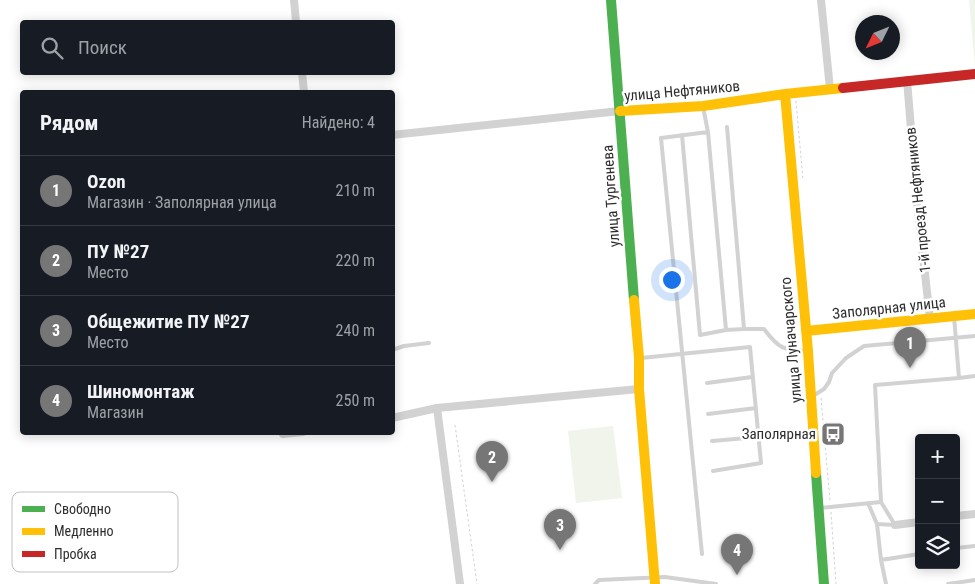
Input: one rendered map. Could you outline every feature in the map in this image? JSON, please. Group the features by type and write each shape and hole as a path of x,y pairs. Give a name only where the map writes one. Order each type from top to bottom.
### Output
{"street":[{"path":"294,0 296,20"},
{"name":"улица Тургенева","path":"611,0 655,581"},
{"path":"821,0 830,89"},
{"name":"улица Нефтяников","path":"395,135 620,112 703,106 785,94 975,74"},
{"path":"302,75 304,90"},
{"name":"1-й проезд Нефтяников","path":"907,80 917,202 930,319"},
{"name":"улица Луначарского","path":"785,94 808,351 824,584"},
{"name":"Заполярная улица","path":"806,331 975,314"},
{"path":"395,417 437,408 639,389"},
{"path":"437,408 460,584"},
{"path":"960,516 975,514"},
{"path":"895,525 915,522"}],"lane":[{"path":"703,106 708,132 726,330"},
{"path":"727,127 744,329"},
{"path":"702,554 661,138 708,132"},
{"path":"682,135 700,335 726,330 764,329 774,342 787,350 808,351"},
{"path":"954,316 959,378"},
{"path":"811,396 824,389 832,374 846,358 864,346 975,336"},
{"path":"395,349 429,343"},
{"path":"639,358 750,347 761,463 713,471"},
{"path":"895,525 880,502 875,385 975,376"},
{"path":"708,383 752,377"},
{"path":"708,414 756,408"},
{"path":"712,441 758,437"},
{"path":"818,508 880,502"},
{"path":"868,503 877,524 886,584"},
{"path":"877,524 895,525"},
{"path":"960,548 975,546"},
{"path":"881,560 915,555"},
{"path":"674,578 674,584"},
{"path":"595,584 599,580 655,581 674,578 716,584"},
{"path":"948,584 975,580"}],"path":[{"path":"455,425 477,584"}],"shaded area":[{"path":"969,0 975,0 975,66"},
{"path":"613,426 622,498 576,503 568,431"}],"traffic: fast":[{"path":"611,0 634,300"},
{"path":"816,473 824,584"}],"traffic: slow":[{"path":"620,111 703,106 843,88"},
{"path":"785,94 808,351 816,473"},
{"path":"634,300 639,358 639,389 655,584"},
{"path":"806,331 975,314"}],"traffic: jam":[{"path":"843,88 975,74"}],"place":[{"name":"Ozon","path":"910,368"},
{"name":"Заполярная","path":"833,434"},
{"name":"ПУ №27","path":"492,482"},
{"name":"Общежитие ПУ №27","path":"560,550"},
{"name":"Шиномонтаж","path":"737,575"}]}
